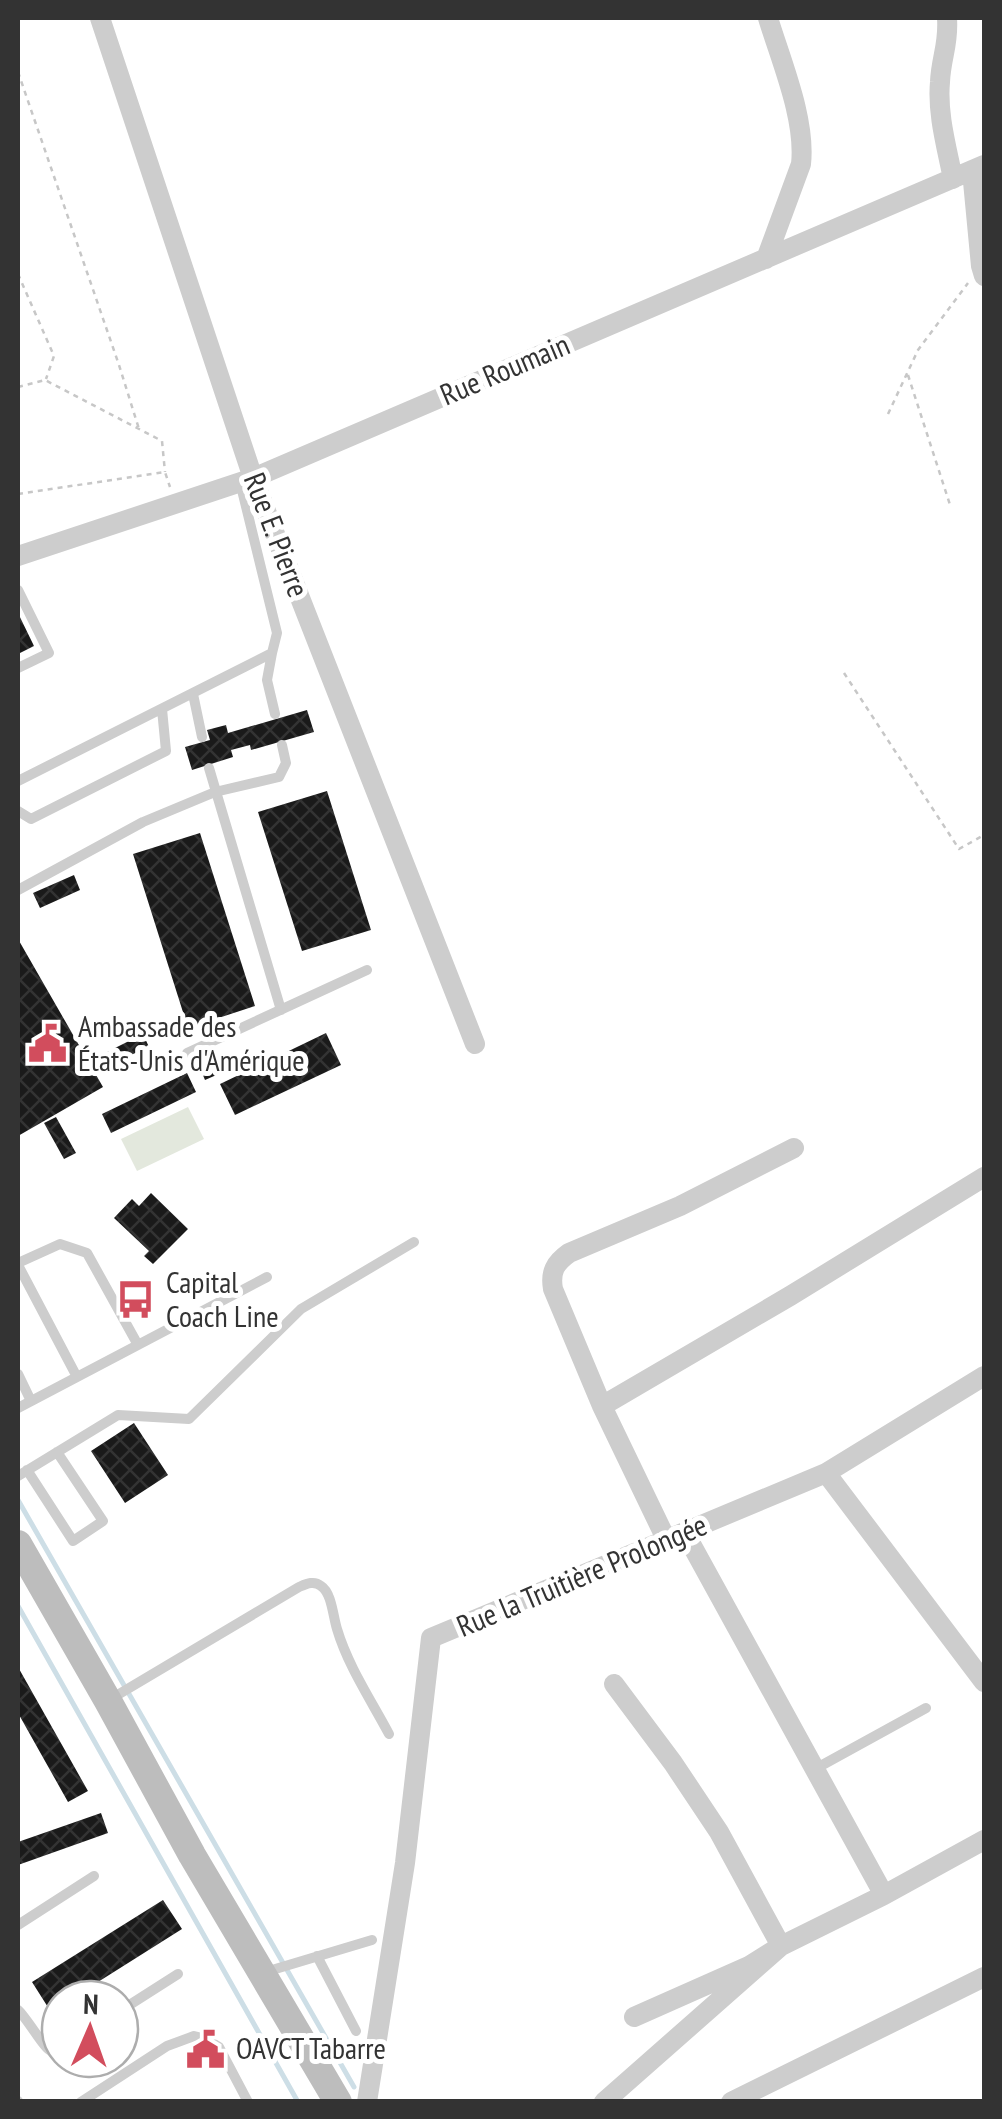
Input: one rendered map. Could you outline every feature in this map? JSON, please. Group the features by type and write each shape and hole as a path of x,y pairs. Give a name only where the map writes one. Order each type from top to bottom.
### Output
{"main road":[{"path":"18,1546 192,1856 338,2102"}],"street":[{"name":"Rue E. Pierre","path":"100,18 246,479 474,1044"},
{"path":"766,258 803,149 800,124 768,18"},
{"path":"947,18 940,105 970,171 983,271"},
{"name":"Rue Roumain","path":"18,556 246,479 970,171"},
{"path":"794,1148 680,1206 569,1254 553,1268 551,1280 602,1406 815,1768 884,1895"},
{"path":"602,1406 984,1177"},
{"name":"Rue la Truitière Prolongée","path":"367,2102 406,1863 431,1638 826,1474 984,1376"},
{"path":"826,1474 984,1682"},
{"path":"614,1684 719,1832 780,1946"},
{"path":"634,2017 749,1966 984,1840"},
{"path":"604,2102 780,1946"},
{"path":"731,2102 984,1977"}],"lane":[{"path":"246,479 277,633 268,680 275,714"},
{"path":"18,590 49,653 18,668"},
{"path":"18,781 272,653"},
{"path":"244,668 268,680"},
{"path":"193,694 202,736"},
{"path":"18,811 31,819 166,752 162,709"},
{"path":"18,890 143,822 215,792 278,777 286,763 282,744"},
{"path":"209,768 281,1010"},
{"path":"187,1053 368,970"},
{"path":"57,1452 103,1521 73,1540 22,1473 57,1452 118,1416 189,1419 301,1309 414,1242"},
{"path":"76,1377 18,1264 60,1244 87,1253 138,1345"},
{"path":"18,1408 267,1277"},
{"path":"18,1374 31,1401"},
{"path":"108,1701 299,1587 316,1583 327,1594 349,1660 389,1734"},
{"path":"815,1768 926,1708"},
{"path":"18,1924 94,1876"},
{"path":"262,1973 372,1940"},
{"path":"316,1956 356,2031"},
{"path":"140,1998 178,1974"},
{"path":"18,2010 40,2038"},
{"path":"80,2102 167,2046 194,2036 206,2038 219,2047 248,2102"}],"path":[{"path":"18,72 139,429"},
{"path":"18,91 26,98"},
{"path":"888,414 918,350 983,271"},
{"path":"18,274 54,356 45,380"},
{"path":"908,373 951,508"},
{"path":"18,387 45,380 162,441 165,472 175,503"},
{"path":"18,494 165,472"},
{"path":"844,673 959,850 984,835"}],"shaded area":[{"path":"188,1107 204,1139 137,1171 121,1139"}],"building":[{"path":"18,613 34,646 18,654"},
{"path":"307,710 314,732 251,750 250,745 231,750 233,757 192,770 185,747 210,740 207,730 226,725 228,733"},
{"path":"327,791 371,930 302,951 258,812"},
{"path":"200,833 255,1006 188,1028 133,854"},
{"path":"74,875 80,890 40,908 33,893"},
{"name":"Ambassade des États-Unis d'Amérique","path":"18,939 103,1087 18,1136"},
{"path":"326,1033 341,1065 235,1115 220,1084"},
{"path":"143,1034 149,1047 106,1066 101,1055"},
{"path":"224,1055 230,1069 205,1080 199,1066"},
{"path":"187,1073 196,1092 111,1133 102,1114"},
{"path":"56,1117 76,1153 64,1159 44,1123"},
{"path":"151,1193 188,1229 153,1264 144,1256 149,1251 114,1218 132,1199 139,1206"},
{"path":"134,1423 168,1475 125,1503 91,1451"},
{"path":"18,1667 88,1791 68,1802 18,1713"},
{"path":"101,1813 108,1833 18,1865 18,1842"},
{"path":"163,1900 182,1929 103,1979 40,1979 40,1995 32,1982"}],"waterway":[{"path":"18,1500 354,2087"},
{"path":"18,1606 298,2102"}],"place":[{"name":"Ambassade des États-Unis d'Amérique","path":"48,1044"},
{"name":"Capital Coach Line","path":"136,1300"},
{"name":"OAVCT Tabarre","path":"206,2049"}]}
